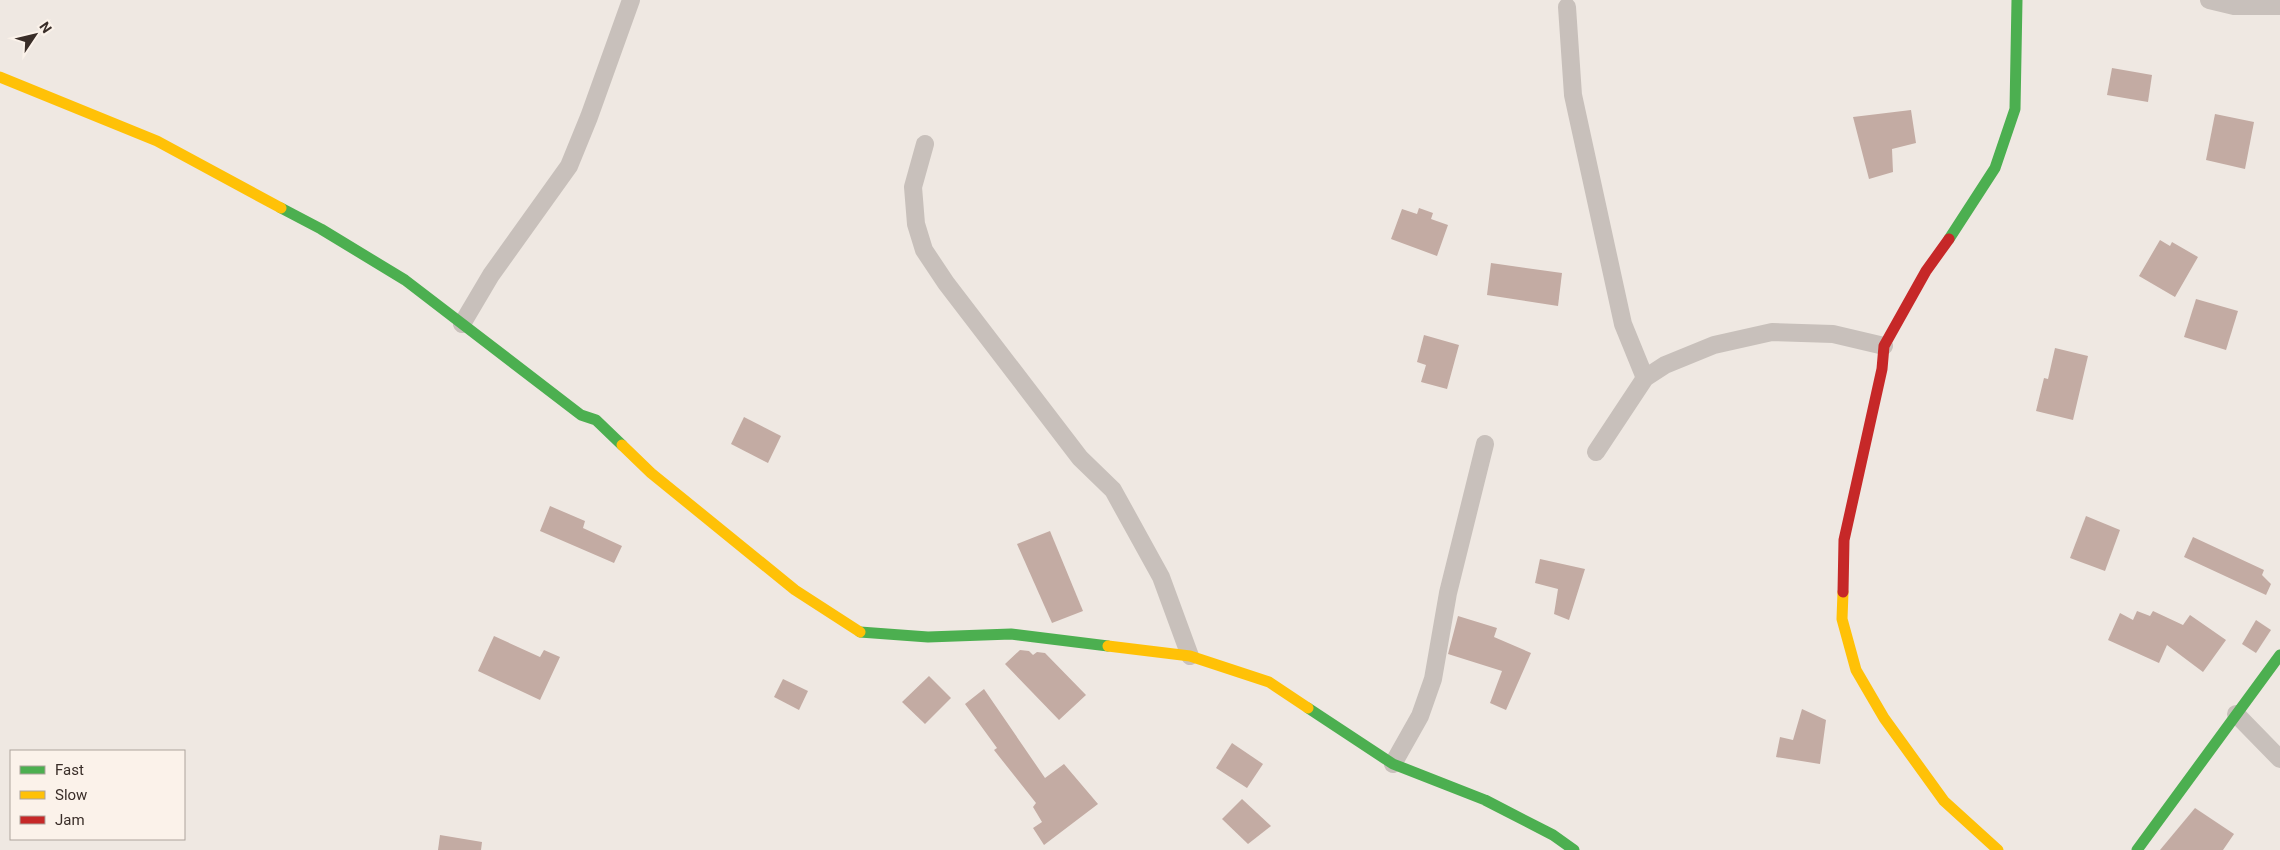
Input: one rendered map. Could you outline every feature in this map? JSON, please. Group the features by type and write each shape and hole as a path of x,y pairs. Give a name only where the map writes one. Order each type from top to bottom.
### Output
{"street":[{"path":"462,324 491,275 569,166 589,117 631,0"},
{"path":"1998,850 1944,801 1884,718 1856,670 1842,619 1844,540 1882,369 1884,346 1926,271 1961,222 1995,168 2015,109 2018,0"},
{"path":"2209,0 2234,6 2280,6"},
{"path":"1567,8 1575,104 1623,324 1645,378"},
{"path":"0,77 157,141 321,229 404,280 581,415 596,420 651,473 795,590 857,632 928,637 1012,634 1190,656 1269,682 1393,764 1485,800 1553,835 1574,850"},
{"path":"925,144 913,187 916,224 924,250 946,283 1080,458 1113,490 1161,577 1190,656"},
{"path":"1596,452 1645,378 1665,365 1714,345 1772,332 1832,334 1884,346"},
{"path":"1393,764 1420,716 1433,679 1448,593 1485,444"},
{"path":"2137,850 2280,655"},
{"path":"2236,714 2280,759"}],"building":[{"path":"2112,68 2152,75 2148,102 2107,95"},
{"path":"1911,110 1916,143 1892,149 1893,172 1869,179 1853,117"},
{"path":"2215,114 2254,122 2245,169 2206,160"},
{"path":"1419,208 1433,213 1431,219 1448,225 1437,256 1391,239 1402,209 1417,214"},
{"path":"2160,240 2170,246 2172,242 2198,257 2175,297 2139,276"},
{"path":"1491,263 1562,273 1558,306 1487,295"},
{"path":"2196,299 2238,311 2226,350 2184,337"},
{"path":"1424,335 1459,345 1447,389 1421,382 1426,365 1417,362"},
{"path":"2055,348 2088,356 2073,420 2036,411 2044,378 2048,379"},
{"path":"744,417 781,436 768,463 731,444"},
{"path":"550,506 585,521 583,528 622,546 614,563 540,531"},
{"path":"2086,516 2120,530 2105,571 2070,558"},
{"path":"1050,531 1083,611 1052,623 1017,544"},
{"path":"2193,537 2264,570 2262,575 2271,584 2266,595 2184,557"},
{"path":"1540,559 1585,569 1569,620 1554,614 1558,589 1535,583"},
{"path":"2137,611 2150,616 2153,611 2183,625 2190,615 2226,640 2203,672 2167,645 2159,663 2108,640 2120,613 2133,620"},
{"path":"1458,616 1497,628 1494,637 1531,653 1506,710 1490,703 1502,671 1448,654"},
{"path":"2256,620 2271,630 2256,653 2242,644"},
{"path":"494,636 540,657 544,650 560,657 540,700 478,671"},
{"path":"1020,650 1029,651 1033,655 1037,652 1045,653 1086,695 1059,720 1005,664"},
{"path":"929,676 951,698 925,724 902,702"},
{"path":"783,679 808,691 799,710 774,697"},
{"path":"984,689 1045,778 1064,764 1098,804 1044,845 1033,828 1042,822 1033,807 1036,803 994,750 997,748 965,704"},
{"path":"1802,709 1826,720 1820,764 1776,757 1780,737 1793,740"},
{"path":"1232,743 1263,764 1247,788 1216,768"},
{"path":"1242,799 1271,826 1248,844 1222,819"},
{"path":"2195,808 2234,834 2223,850 2160,850"},
{"path":"440,835 482,842 481,850 438,850"}],"traffic: fast":[{"path":"1949,239 1995,168 2015,109 2017,0"},
{"path":"281,208 321,229 405,280 581,415 596,420 622,445"},
{"path":"860,632 928,637 1011,634 1108,646"},
{"path":"2137,850 2280,655"},
{"path":"1308,708 1393,764 1485,800 1553,835 1574,850"}],"traffic: slow":[{"path":"0,77 157,141 281,208"},
{"path":"622,445 651,473 795,590 860,632"},
{"path":"1843,592 1842,619 1856,670 1884,718 1944,801 1998,850"},
{"path":"1108,646 1190,656 1269,682 1308,708"}],"traffic: jam":[{"path":"1843,592 1844,540 1882,369 1884,346 1926,271 1949,239"}]}
